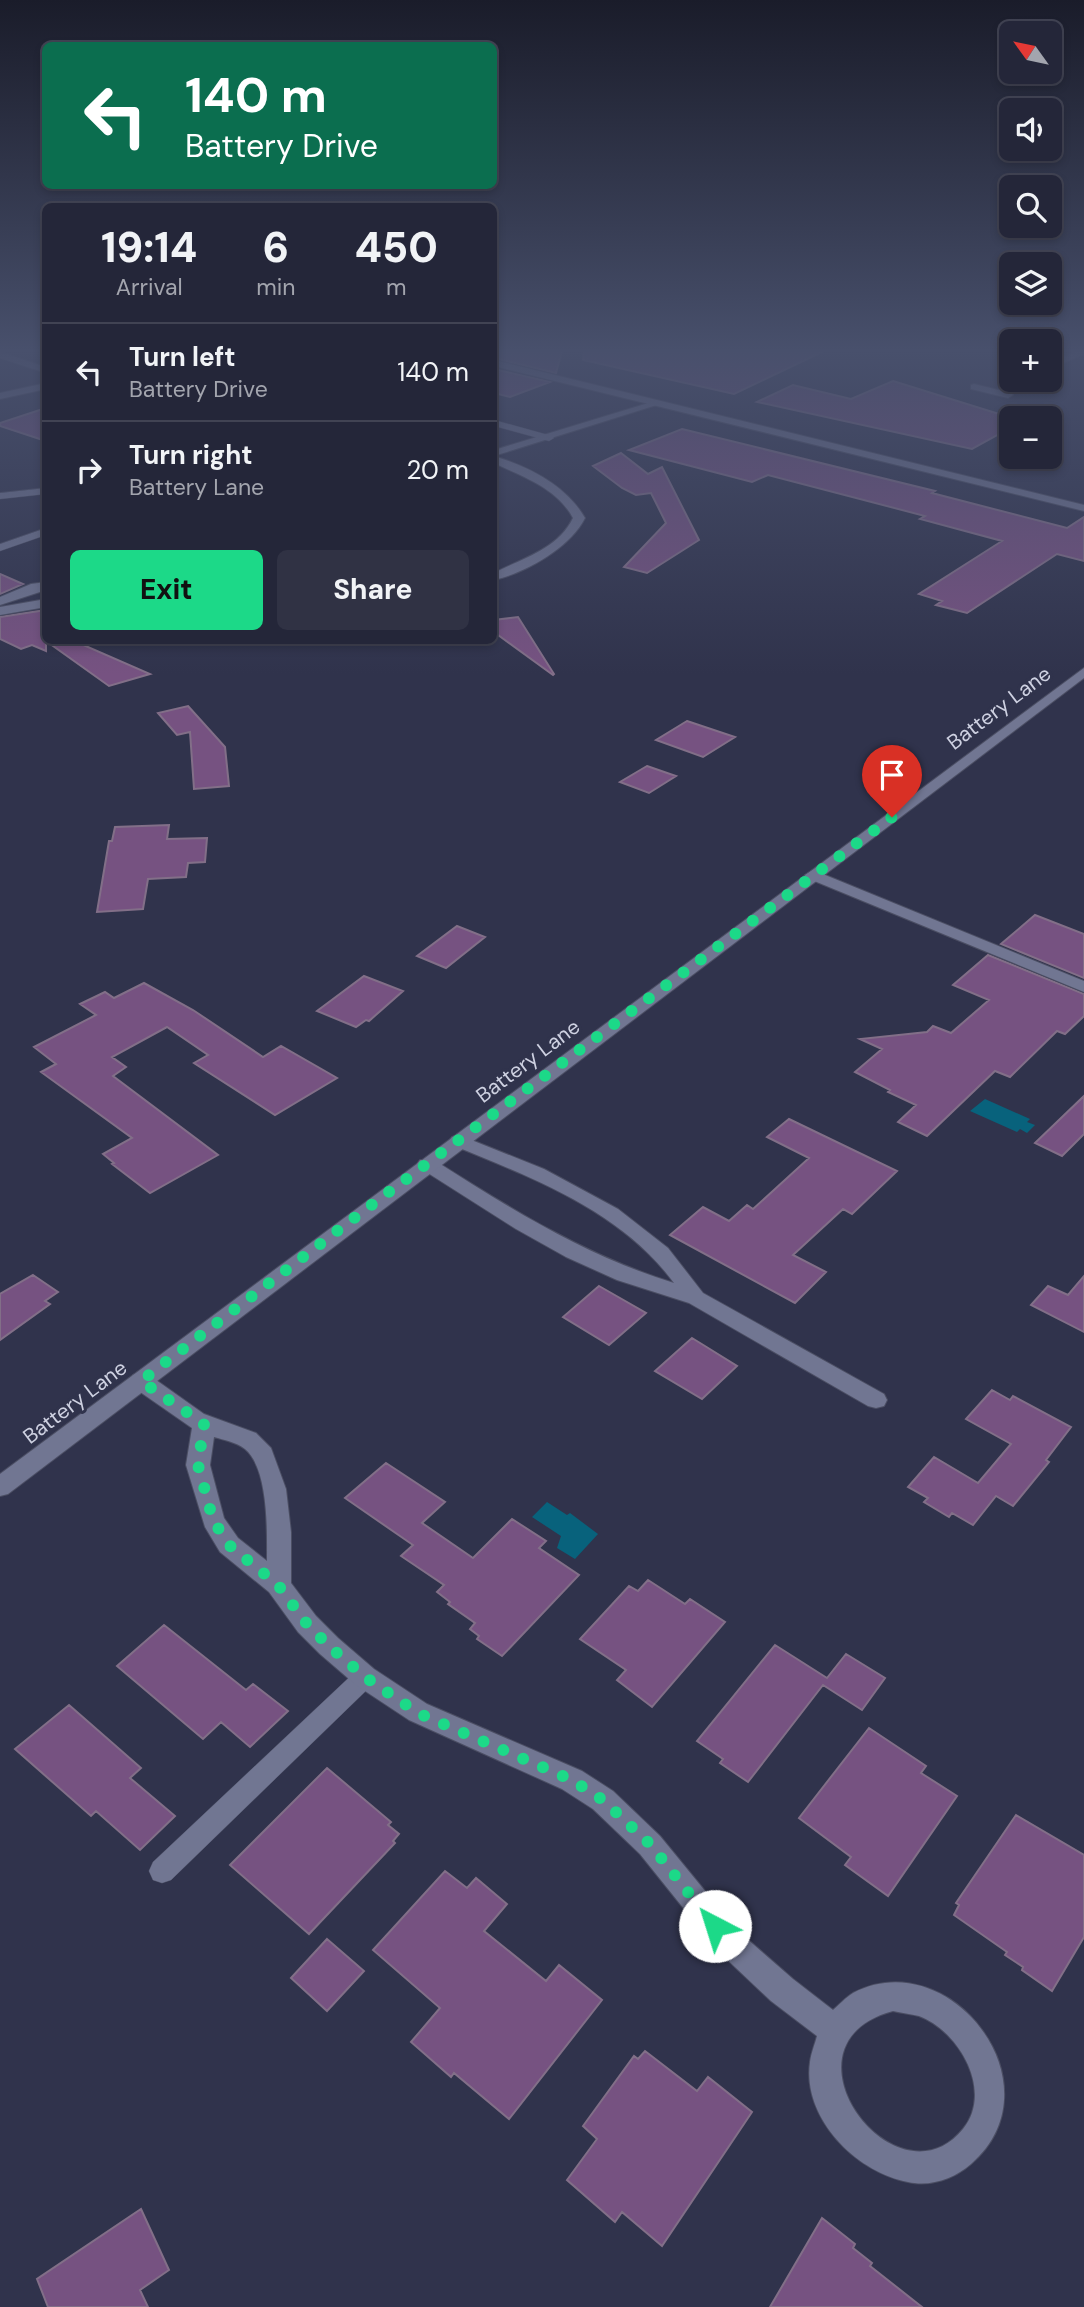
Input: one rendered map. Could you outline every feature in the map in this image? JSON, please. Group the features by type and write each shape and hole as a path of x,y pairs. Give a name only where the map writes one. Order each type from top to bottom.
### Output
{"street":[{"path":"497,575 556,545 574,528 579,518 563,495 499,459"},
{"path":"883,459 1084,508"},
{"path":"0,601 42,586"},
{"path":"0,611 42,604"},
{"name":"Battery Lane","path":"0,1487 1084,671"},
{"path":"813,875 1084,986"},
{"path":"459,1141 542,1175 622,1221 658,1250 696,1298"},
{"path":"427,1164 574,1251 622,1274 696,1298 876,1400"},
{"path":"141,1381 204,1424 232,1432 254,1443 264,1456 279,1516 278,1585"},
{"path":"204,1424 198,1465 213,1520 229,1545 278,1585 307,1624 365,1677 418,1713 572,1780 603,1800 650,1844 727,1940 782,1990 834,2030"},
{"path":"893,1996 924,2002 950,2017 977,2049 989,2082 988,2112 973,2143 960,2156 942,2165 926,2167 896,2164 864,2148 842,2124 828,2096 824,2081 825,2056 834,2030 860,2005 893,1996"}],"lane":[{"path":"0,496 42,491"},
{"path":"0,548 42,532"},
{"path":"162,1871 365,1677"}],"water":[{"path":"985,1099 1030,1119 1027,1122 1035,1125 1027,1133 1020,1129 1017,1132 970,1111"},
{"path":"547,1502 567,1515 570,1513 598,1534 575,1559 557,1548 561,1536 532,1517"}],"building":[{"path":"609,459 628,459 648,474 662,467 699,540 647,573 624,567 666,523 651,493 636,495 593,466"},
{"path":"662,459 803,459 935,491 932,493 1067,528 1084,517 1084,561 1057,554 967,613 936,605 942,601 919,594 1002,541 920,519 925,516 768,475 752,482"},
{"path":"0,574 23,584 0,594"},
{"path":"42,611 42,644 46,644 46,651 32,645 21,649 0,639 0,617"},
{"path":"518,617 554,674 497,634 497,620"},
{"path":"50,644 81,644 150,674 109,686"},
{"path":"188,706 225,747 229,786 194,789 190,732 177,735 158,713"},
{"path":"687,721 735,737 703,757 656,740"},
{"path":"647,766 676,776 649,793 620,782"},
{"path":"169,825 167,839 207,838 205,862 188,863 186,877 148,879 143,909 97,912 109,841 112,841 115,827"},
{"path":"1035,915 1084,934 1084,978 1001,944"},
{"path":"457,926 485,937 446,968 417,956"},
{"path":"988,955 1084,994 1084,1016 1065,1034 1057,1031 1010,1077 995,1071 927,1136 898,1122 916,1105 855,1072 882,1049 860,1039 927,1032 933,1026 951,1033 989,1000 953,985"},
{"path":"364,976 403,991 369,1021 366,1020 356,1027 317,1011"},
{"path":"144,983 193,1010 263,1057 281,1046 337,1078 275,1115 194,1063 208,1055 167,1027 112,1057 126,1067 113,1076 218,1155 150,1193 103,1154 132,1138 41,1072 56,1064 34,1047 96,1015 80,1004 105,992 114,998"},
{"path":"1084,1096 1084,1134 1062,1156 1035,1143"},
{"path":"789,1119 897,1171 852,1214 843,1209 793,1255 826,1272 795,1303 670,1235 703,1207 729,1221 747,1205 753,1209 809,1158 767,1137"},
{"path":"33,1275 58,1292 45,1301 50,1304 0,1340 0,1294"},
{"path":"1084,1276 1084,1332 1031,1305 1048,1286 1068,1295"},
{"path":"599,1286 646,1313 609,1345 563,1317"},
{"path":"692,1338 737,1366 702,1399 655,1371"},
{"path":"992,1390 1010,1400 1013,1396 1071,1427 1046,1460 1049,1462 1013,1506 996,1496 973,1525 952,1513 949,1517 924,1502 928,1498 908,1487 934,1457 978,1483 1011,1444 966,1419"},
{"path":"386,1463 445,1502 422,1523 473,1558 512,1519 546,1541 539,1548 579,1575 502,1656 477,1639 479,1636 470,1629 475,1623 448,1604 450,1602 437,1592 444,1585 401,1556 413,1545 345,1498"},
{"path":"648,1580 685,1604 690,1599 725,1622 652,1707 617,1680 626,1670 580,1639 629,1586 638,1591"},
{"path":"164,1625 246,1690 253,1684 288,1711 250,1747 221,1722 203,1739 117,1666"},
{"path":"775,1645 827,1678 846,1654 885,1678 862,1710 823,1685 748,1782 720,1763 723,1759 697,1741"},
{"path":"69,1705 141,1768 130,1778 175,1816 140,1850 96,1811 91,1816 15,1749"},
{"path":"869,1728 926,1766 921,1773 957,1796 888,1896 845,1865 851,1857 799,1818"},
{"path":"327,1768 391,1822 388,1825 399,1834 393,1841 395,1843 309,1934 230,1865"},
{"path":"1016,1815 1084,1855 1084,1937 1052,1991 1022,1970 1023,1967 1005,1955 1007,1952 954,1915 959,1905 956,1903"},
{"path":"445,1871 467,1888 476,1878 507,1904 484,1931 546,1981 559,1965 602,2000 509,2119 454,2073 451,2077 411,2042 440,2008 373,1950"},
{"path":"327,1939 364,1971 327,2011 291,1978"},
{"path":"645,2051 697,2091 708,2077 752,2112 662,2246 622,2212 615,2222 567,2180 597,2139 583,2126 634,2056 638,2059"},
{"path":"141,2209 169,2270 140,2290 148,2307 48,2307 37,2279"},
{"path":"822,2218 855,2244 853,2248 872,2263 870,2266 922,2307 770,2307"}],"route":[{"path":"715,1926 650,1844 588,1789 418,1713 365,1677 329,1646 307,1624 278,1585 229,1545 213,1520 198,1465 204,1424 141,1381 362,1212 892,817"}]}
